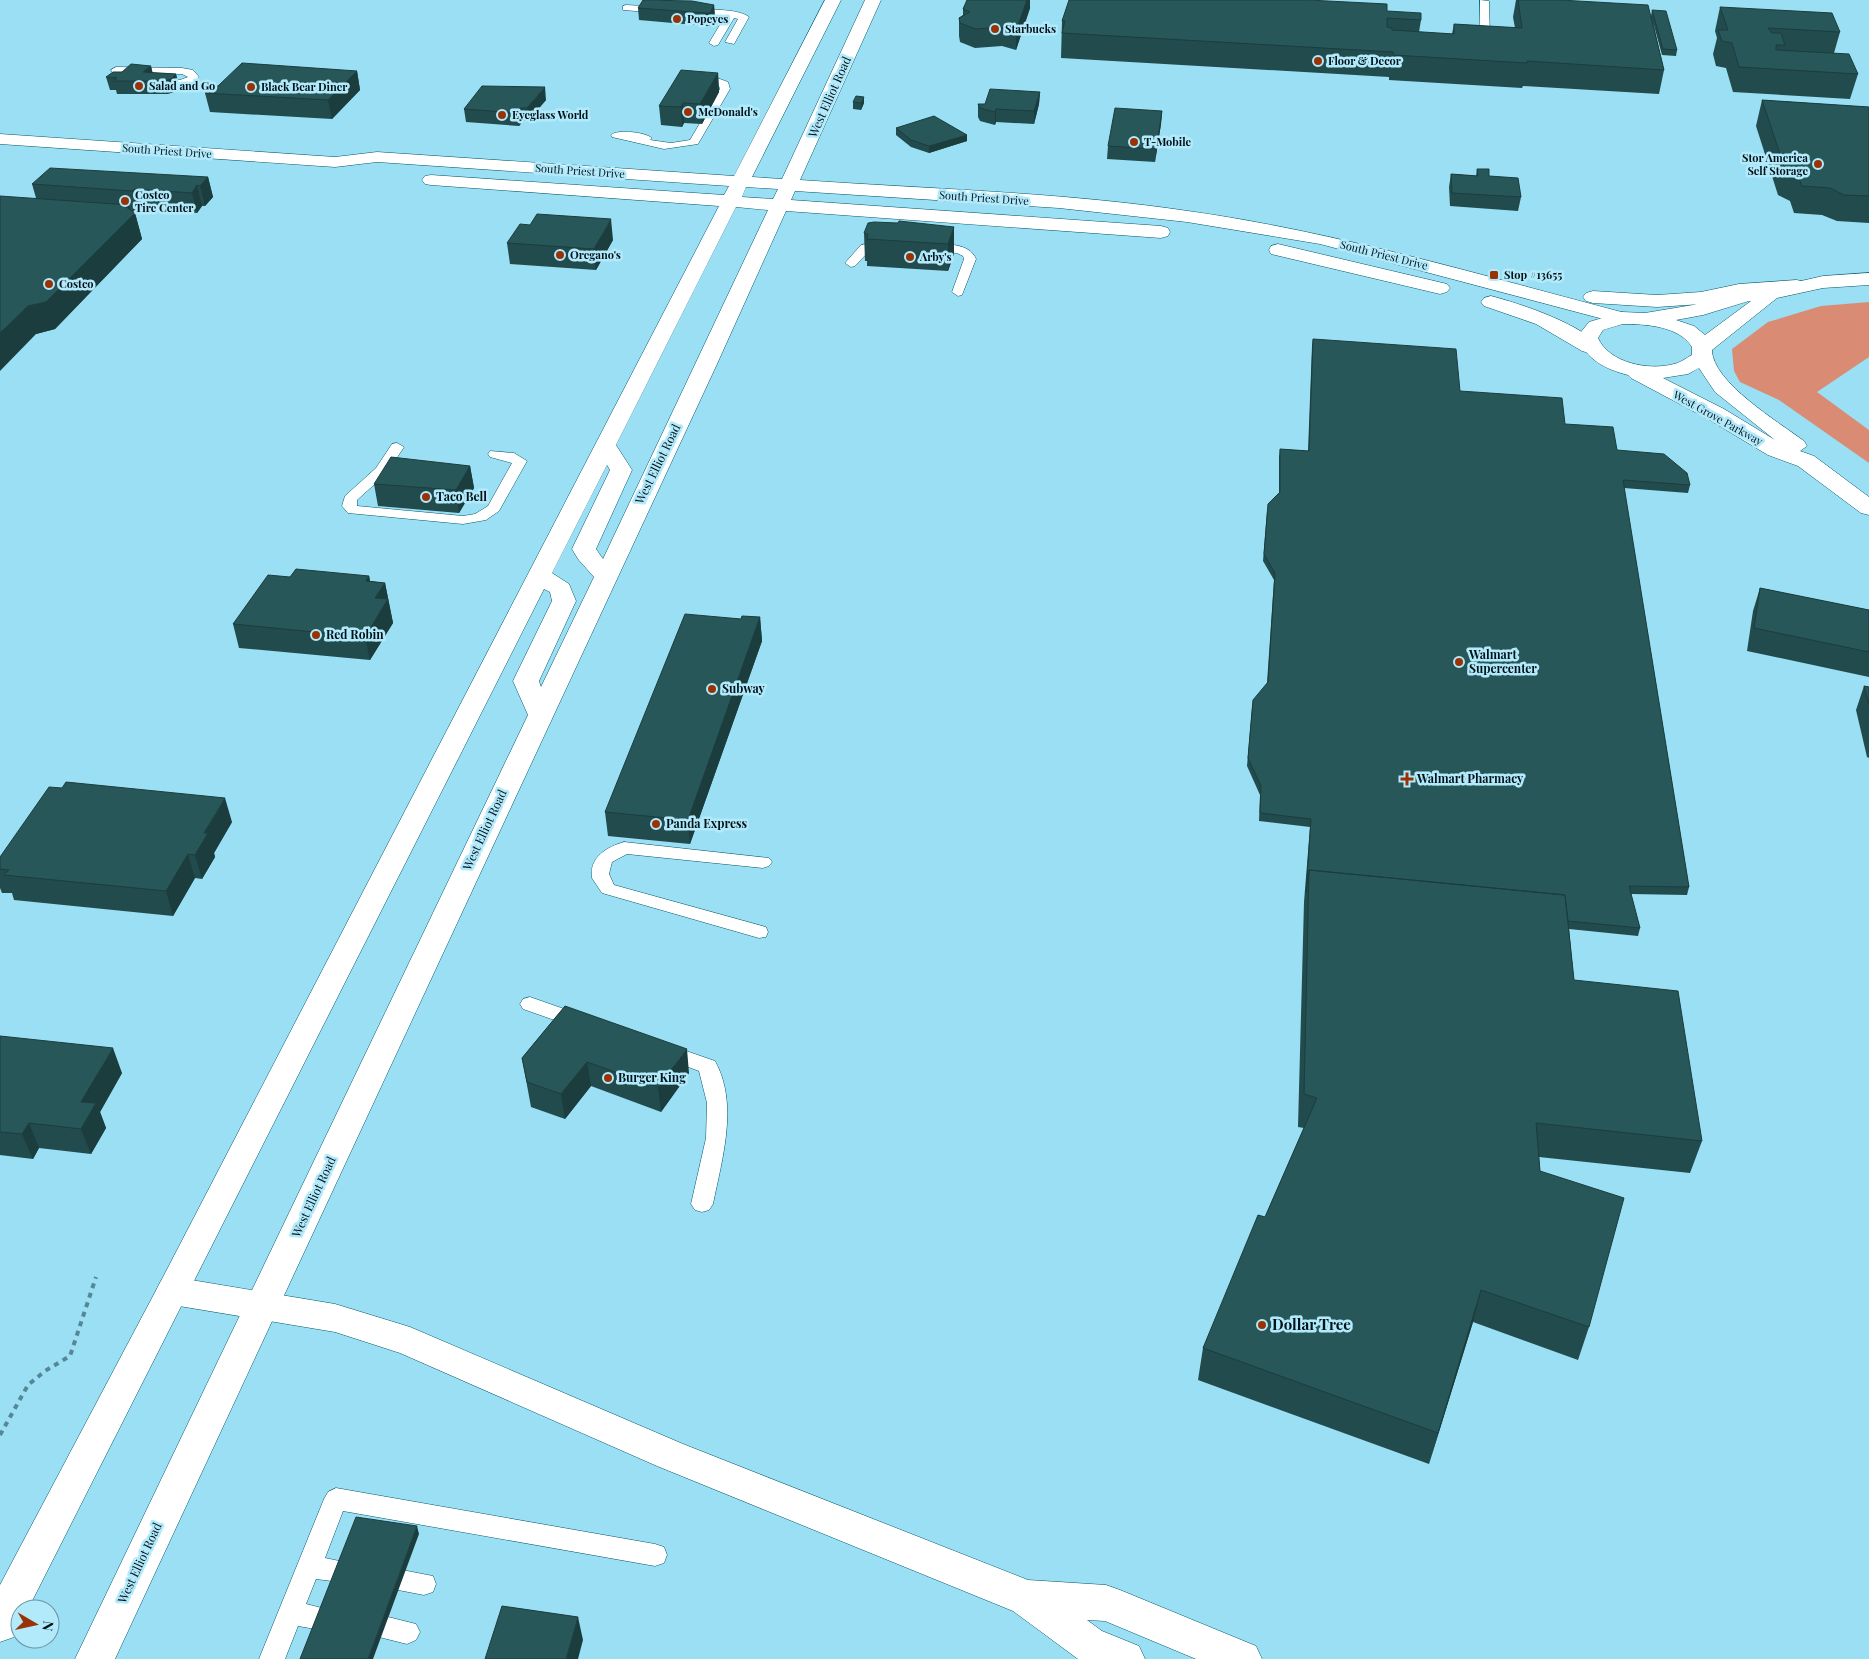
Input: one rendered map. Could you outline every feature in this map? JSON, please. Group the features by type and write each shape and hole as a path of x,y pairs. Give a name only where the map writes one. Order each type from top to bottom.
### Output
{"main road":[{"path":"0,1624 173,1291 833,0"},
{"name":"West Elliot Road","path":"94,1659 263,1305 790,185 873,0"},
{"name":"South Priest Drive","path":"0,140 335,162 377,157 735,192 780,204 1137,229 1181,234"},
{"name":"South Priest Drive","path":"335,162 358,174 368,175"},
{"name":"South Priest Drive","path":"417,178 735,192 790,185 1108,207 1295,234 1631,318 1696,311 1747,295 1770,294 1797,286 1869,279"},
{"path":"1137,229 1180,226 1271,238 1295,234"},
{"name":"South Priest Drive","path":"1216,239 1313,257 1514,308 1554,324 1589,347 1598,356 1630,370 1667,373 1683,370 1695,365 1717,333 1758,306 1770,294"},
{"path":"1440,269 1588,296 1628,300 1696,298 1739,290 1797,286"},
{"path":"1589,347 1587,339 1589,331 1602,323 1631,318"},
{"name":"West Grove Parkway","path":"1631,318 1658,321 1688,332 1698,340 1703,354 1722,388 1795,444 1806,461"},
{"name":"West Grove Parkway","path":"1630,370 1716,414 1776,450 1806,461 1869,508"},
{"path":"605,445 621,470 584,549 586,554 605,575"},
{"path":"539,575 562,589 564,602 526,681 540,714"},
{"path":"173,1291 336,1318 410,1342 670,1454 1027,1598 1088,1644 1126,1659"},
{"path":"1027,1598 1106,1602 1242,1659"}],"lane":[{"path":"1466,39 1485,40 1484,1"},
{"path":"626,8 725,14 744,18 730,42"},
{"path":"714,43 730,20 725,14"},
{"path":"116,70 182,71 189,72 194,77 189,82 178,84 149,83"},
{"path":"616,135 635,139 650,145 673,147 694,142 725,89 724,84 709,78"},
{"path":"851,263 860,249 866,246 896,245"},
{"path":"915,246 954,249 968,254 970,259 958,292"},
{"path":"397,447 381,471 350,499 349,506 353,510 463,520 480,518 494,508 518,468 520,461 509,456 494,454"},
{"path":"759,932 608,889 600,881 599,874 605,858 624,848 762,862"},
{"path":"530,1004 595,1027"},
{"path":"651,1047 708,1066 716,1103 716,1138 702,1204"},
{"path":"272,1659 336,1499 655,1555"},
{"path":"309,1567 340,1571"},
{"path":"290,1614 321,1618"}],"path":[{"path":"0,1435 28,1385 45,1371 70,1356 96,1278"}],"shaded area":[{"path":"1869,302 1869,357 1817,392 1869,430 1869,463 1779,400 1740,382 1734,371 1732,349 1768,322 1821,306"}],"building":[{"path":"643,0 692,1 714,5 710,13 638,8"},
{"path":"967,0 1027,0 1016,31 1003,27 976,29 960,23 959,18 970,12 963,9"},
{"path":"1069,0 1308,0 1387,4 1387,11 1421,13 1421,20 1387,18 1387,27 1392,28 1392,30 1454,34 1454,24 1522,28 1518,0 1560,0 1648,5 1664,70 1393,55 1393,52 1062,33 1065,21 1062,21"},
{"path":"1720,7 1832,13 1840,32 1768,28 1772,33 1781,33 1785,45 1776,45 1776,50 1849,54 1858,74 1739,67 1732,43 1722,41 1718,30 1728,30"},
{"path":"1652,10 1666,11 1677,50 1663,49"},
{"path":"242,63 357,71 328,100 205,93 213,86 218,86"},
{"path":"131,64 151,66 143,72 176,74 171,79 164,81 113,81 117,78 106,77 113,72 122,72"},
{"path":"681,70 718,73 700,104 683,103 681,107 659,106"},
{"path":"482,86 545,87 527,108 521,108 518,113 464,109"},
{"path":"990,89 1040,92 1034,111 996,109 995,112 980,108 978,104 985,104"},
{"path":"856,96 864,97 861,103 853,102"},
{"name":"Stor America Self Storage","path":"1762,100 1869,107 1869,196 1844,195 1830,188 1802,186 1797,174 1785,169"},
{"name":"T-Mobile","path":"1115,108 1162,111 1156,149 1108,146"},
{"path":"934,116 967,135 929,146 911,140 896,128"},
{"path":"50,168 208,177 200,186 197,185 192,193 32,184"},
{"path":"1477,169 1489,169 1489,176 1518,178 1521,197 1452,193 1451,174 1478,176"},
{"name":"Costco","path":"0,196 129,205 126,207 135,213 46,302 28,306 0,333"},
{"path":"537,214 611,219 594,249 507,243 520,224 530,225"},
{"path":"899,221 954,227 948,244 867,239 868,234 864,233 868,223 898,223"},
{"name":"Walmart Supercenter","path":"1313,339 1456,349 1460,391 1562,398 1565,424 1613,427 1617,450 1664,454 1687,473 1690,485 1623,480 1689,887 1629,886 1640,928 1568,921 1565,895 1309,870 1306,893 1311,819 1260,813 1261,786 1248,758 1253,700 1268,682 1275,573 1264,554 1268,504 1280,492 1280,449 1309,451"},
{"path":"391,457 470,466 456,490 374,484"},
{"path":"296,569 369,576 366,581 385,583 375,598 388,599 365,637 233,624 268,575 290,577"},
{"path":"1760,588 1869,610 1869,652 1754,628"},
{"path":"685,614 741,619 742,616 760,617 688,820 605,812"},
{"path":"1864,686 1869,687 1869,705"},
{"path":"66,782 225,798 204,833 208,833 195,855 188,854 166,891 4,875 9,870 0,869 0,857 49,787 62,788"},
{"path":"1309,870 1565,895 1574,980 1678,991 1702,1141 1536,1123 1540,1171 1624,1198 1589,1327 1481,1290 1438,1433 1203,1348 1258,1215 1265,1217 1317,1098 1304,1094"},
{"path":"565,1006 687,1049 658,1087 587,1062 561,1094 527,1082 522,1058"},
{"path":"0,1036 113,1048 81,1102 96,1103 81,1129 29,1123 22,1134 0,1132"},
{"path":"356,1517 417,1526 368,1659 300,1659"},
{"path":"502,1606 578,1617 566,1659 485,1659"}],"place":[{"name":"Popeyes","path":"677,19"},
{"name":"Starbucks","path":"995,29"},
{"name":"Floor & Decor","path":"1318,61"},
{"name":"Salad and Go","path":"139,86"},
{"name":"Black Bear Diner","path":"251,87"},
{"name":"McDonald's","path":"688,112"},
{"name":"Eyeglass World","path":"502,115"},
{"name":"T-Mobile","path":"1134,142"},
{"name":"Stor America Self Storage","path":"1818,164"},
{"name":"Costco Tire Center","path":"125,201"},
{"name":"Oregano's","path":"560,255"},
{"name":"Arby's","path":"910,257"},
{"name":"Stop #13655","path":"1494,275"},
{"name":"Costco","path":"49,284"},
{"name":"Taco Bell","path":"426,497"},
{"name":"Red Robin","path":"316,635"},
{"name":"Walmart Supercenter","path":"1459,662"},
{"name":"Subway","path":"712,689"},
{"name":"Walmart Pharmacy","path":"1407,779"},
{"name":"Panda Express","path":"656,824"},
{"name":"Burger King","path":"608,1078"},
{"name":"Dollar Tree","path":"1262,1325"}]}
